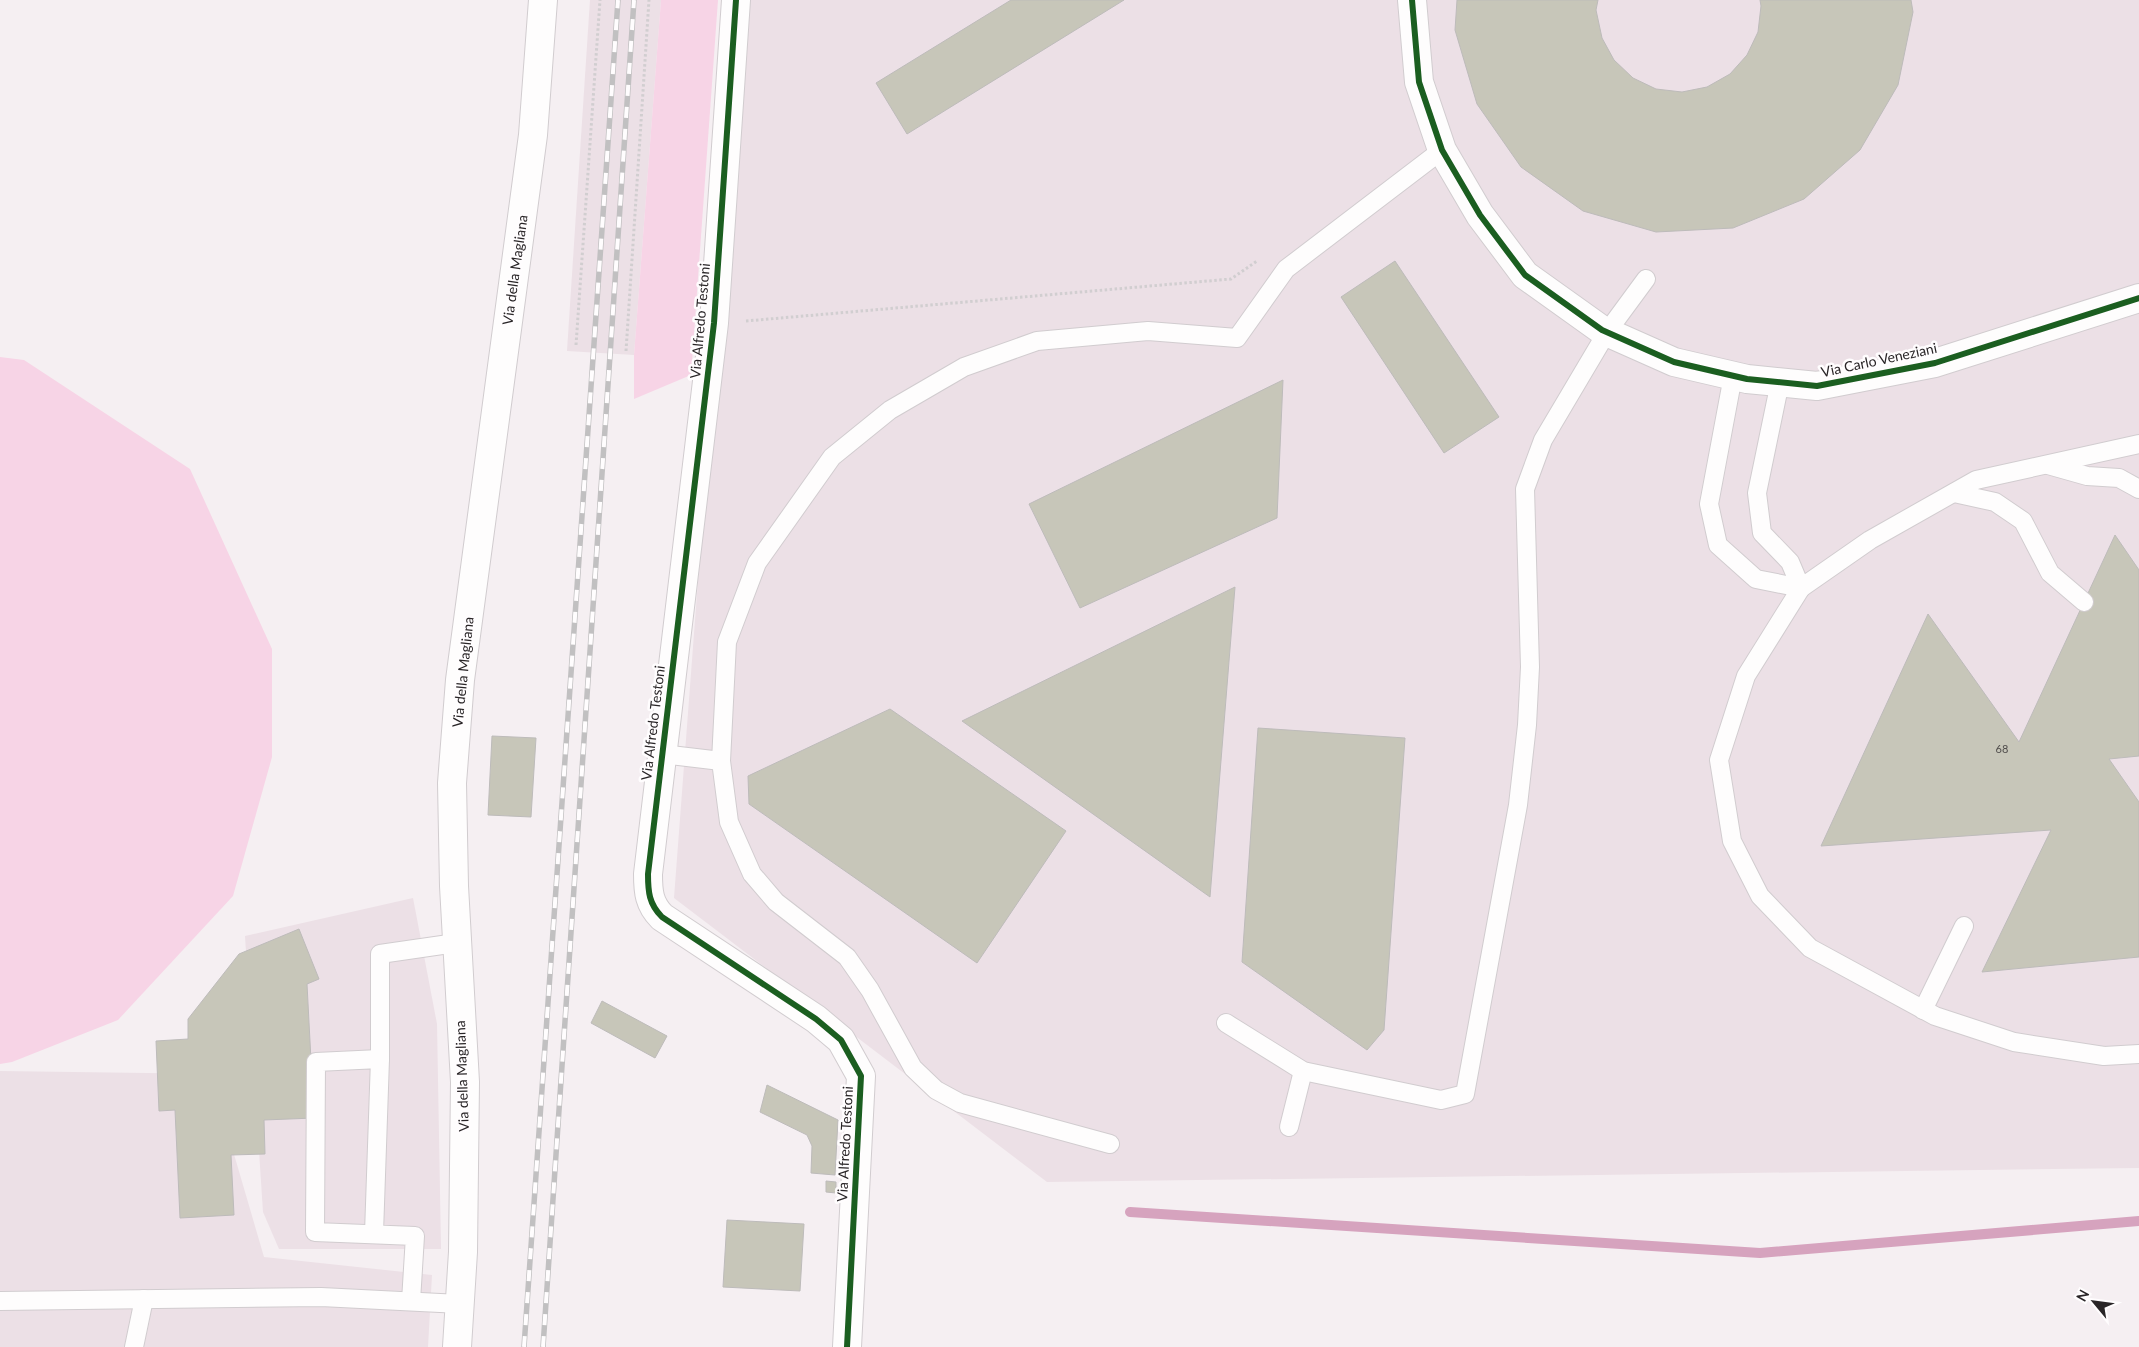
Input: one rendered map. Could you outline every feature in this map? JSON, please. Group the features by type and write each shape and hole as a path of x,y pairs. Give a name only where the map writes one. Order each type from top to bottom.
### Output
{"street":[{"name":"Via della Magliana","path":"458,1347 463,1252 465,1082 456,944 452,783 460,680 533,134 542,0"},
{"name":"Via Alfredo Testoni","path":"736,0 714,323 648,874 650,900 654,909 669,923 816,1019 841,1040 861,1076 847,1347"},
{"name":"Via Carlo Veneziani","path":"1412,0 1419,82 1442,150 1480,216 1525,276 1608,332 1674,362 1733,376 1818,386 1934,363 2139,298"}],"lane":[{"path":"1110,1144 960,1103 936,1090 913,1068 870,990 847,957 776,902 752,874 729,822 721,761 727,642 757,564 832,456 890,410 964,367 1037,341 1148,331 1238,338 1286,269 1442,150"},
{"path":"1226,1023 1303,1071 1441,1100 1465,1094 1518,805 1527,725 1530,666 1525,489 1543,440 1608,332 1646,279"},
{"path":"1733,376 1709,504 1718,544 1756,579 1801,588"},
{"path":"1780,382 1757,494 1762,532 1790,562 1801,588"},
{"path":"2139,444 1976,480 1870,540 1801,588 1746,676 1719,760 1732,841 1760,896 1810,948 1935,1016 2014,1042 2104,1056 2139,1054"},
{"path":"2045,464 2087,476 2119,478 2139,489"},
{"path":"1954,493 1995,502 2022,521 2050,573 2084,602"},
{"path":"662,754 721,761"},
{"path":"1923,1010 1964,926"},
{"path":"374,1233 380,1059 380,954 456,944"},
{"path":"380,1059 316,1062 315,1232 415,1236 411,1301"},
{"path":"1289,1127 1303,1071"},
{"path":"0,1301 321,1297 460,1304"},
{"path":"134,1347 144,1299"}],"path":[{"path":"576,345 600,0"},
{"path":"626,351 649,0"},
{"path":"714,323 1231,279 1263,257"}],"shaded area":[{"path":"590,0 661,0 634,355 567,351"},
{"path":"661,0 718,0 691,375 634,399 634,355"},
{"path":"742,0 2139,0 2139,1168 1047,1182 674,898"},
{"path":"0,357 24,360 190,469 272,649 272,757 233,896 118,1020 12,1062 0,1064"},
{"path":"413,898 437,1024 441,1249 279,1249 263,1212 245,936"},
{"path":"0,1071 221,1074 231,1144 264,1257 432,1275 428,1347 0,1347"}],"building":[{"path":"1011,0 1124,0 907,134 876,83"},
{"path":"1457,0 1598,0 1596,10 1602,38 1614,60 1633,78 1656,89 1682,92 1707,87 1730,74 1747,55 1758,32 1760,0 1911,0 1913,12 1898,85 1860,150 1804,199 1733,228 1656,232 1583,211 1521,167 1477,104 1455,30"},
{"path":"1395,261 1499,417 1444,453 1341,297"},
{"path":"1283,380 1277,518 1080,608 1029,504"},
{"path":"2115,535 2139,570 2139,756 2109,759 2139,802 2139,957 1982,972 2051,830 1821,846 1928,614 2019,742"},
{"path":"1235,587 1210,897 962,721"},
{"path":"890,709 1066,831 977,963 749,804 748,776"},
{"path":"1258,728 1405,738 1384,1030 1367,1050 1242,962"},
{"path":"492,736 536,738 531,817 488,815"},
{"path":"299,929 319,979 307,984 314,1118 264,1120 265,1154 231,1155 234,1215 180,1218 175,1110 159,1111 156,1041 188,1039 188,1019 239,954"},
{"path":"602,1001 667,1036 655,1058 591,1023"},
{"path":"767,1085 838,1120 835,1175 811,1173 812,1146 807,1135 760,1112"},
{"path":"826,1181 836,1182 836,1193 826,1192"},
{"path":"727,1220 804,1224 800,1291 723,1287"}],"waterway":[{"path":"1130,1212 1760,1253 2139,1221"}],"railway":[{"path":"524,1347 618,0"},
{"path":"543,1347 634,0"}],"cycle path":[{"path":"736,0 714,323 648,886 654,907 662,917 816,1019 841,1040 861,1076 847,1347"},
{"path":"1412,0 1419,82 1442,150 1480,215 1525,275 1602,330 1674,362 1747,379 1817,386 1935,363 2139,298"}]}
